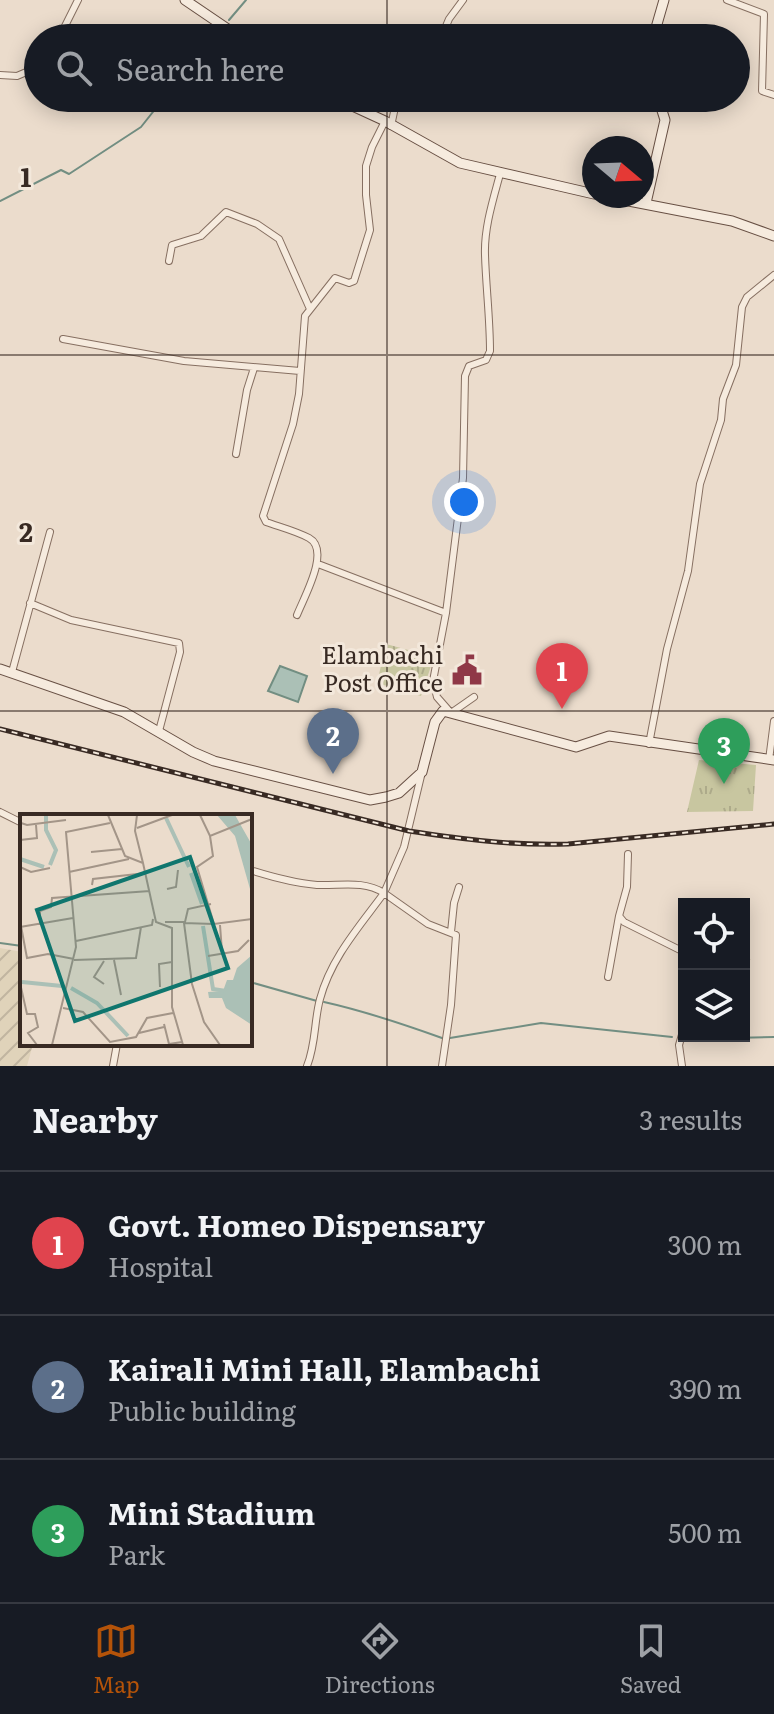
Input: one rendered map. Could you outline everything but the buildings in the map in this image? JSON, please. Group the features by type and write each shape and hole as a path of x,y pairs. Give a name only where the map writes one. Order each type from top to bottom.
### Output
{"main road":[{"path":"185,0 220,24"},
{"path":"657,24 664,0"},
{"path":"365,112 460,163 582,191"},
{"path":"654,168 665,120 662,112"},
{"path":"654,205 732,221 774,236"},
{"path":"0,669 124,712 214,761 370,800 399,793 422,772 439,715 443,711 576,747 609,736 771,760"}],"street":[{"path":"66,24 78,0"},
{"path":"447,24 463,0"},
{"path":"727,0 764,14 762,91 774,95"},
{"path":"0,75 17,76 24,73"},
{"path":"297,615 318,564 317,546 312,539 266,522 263,516 293,424 299,394 305,316 335,278 349,283 354,281 370,230 366,166 372,147 392,112"},
{"path":"474,697 451,713 437,697 433,681 446,613 463,478 465,376 469,366 486,360 490,351 485,254 487,225 500,174"},
{"path":"169,261 172,245 201,236 223,214 233,213 279,239 310,309"},
{"path":"649,744 667,649 688,571 700,484 721,420 723,399 736,365 742,307 747,297 774,275"},
{"path":"63,339 184,361 300,371"},
{"path":"236,454 254,368"},
{"path":"12,672 50,532"},
{"path":"318,564 446,613"},
{"path":"30,603 71,620 179,643 180,652 159,731"},
{"path":"771,760 774,721"},
{"path":"307,1066 315,1041 321,996 333,965 384,893 404,847 422,772"},
{"path":"0,812 20,822"},
{"path":"608,977 627,887 628,854"},
{"path":"252,871 287,881 318,885 366,885 384,893 428,924 451,932 457,940 442,1066"},
{"path":"451,932 459,887"},
{"path":"619,916 632,927 678,949"},
{"path":"680,1042 682,1066"}],"shaded area":[{"path":"280,666 307,676 298,702 268,691"},
{"path":"0,948 20,952 20,1046 32,1046 27,1066 0,1066"}],"green space":[{"path":"386,644 434,657 421,696 377,683"},
{"path":"699,760 756,765 753,811 687,812"}],"waterway":[{"path":"229,20 246,0"},
{"path":"0,201 61,170 69,174 141,127 153,112"},
{"path":"0,943 20,946"},
{"path":"252,983 317,1001"},
{"path":"324,1002 442,1038"},
{"path":"450,1038 541,1023 672,1037"},
{"path":"750,1038 774,1037"}],"railway":[{"path":"0,729 409,831 468,839 568,844 774,824"}],"place":[{"name":"Elambachi Post Office","path":"467,670"},
{"name":"Govt. Homeo Dispensary","path":"562,709"},
{"name":"Kairali Mini Hall, Elambachi","path":"333,774"},
{"name":"Mini Stadium","path":"724,784"}]}
